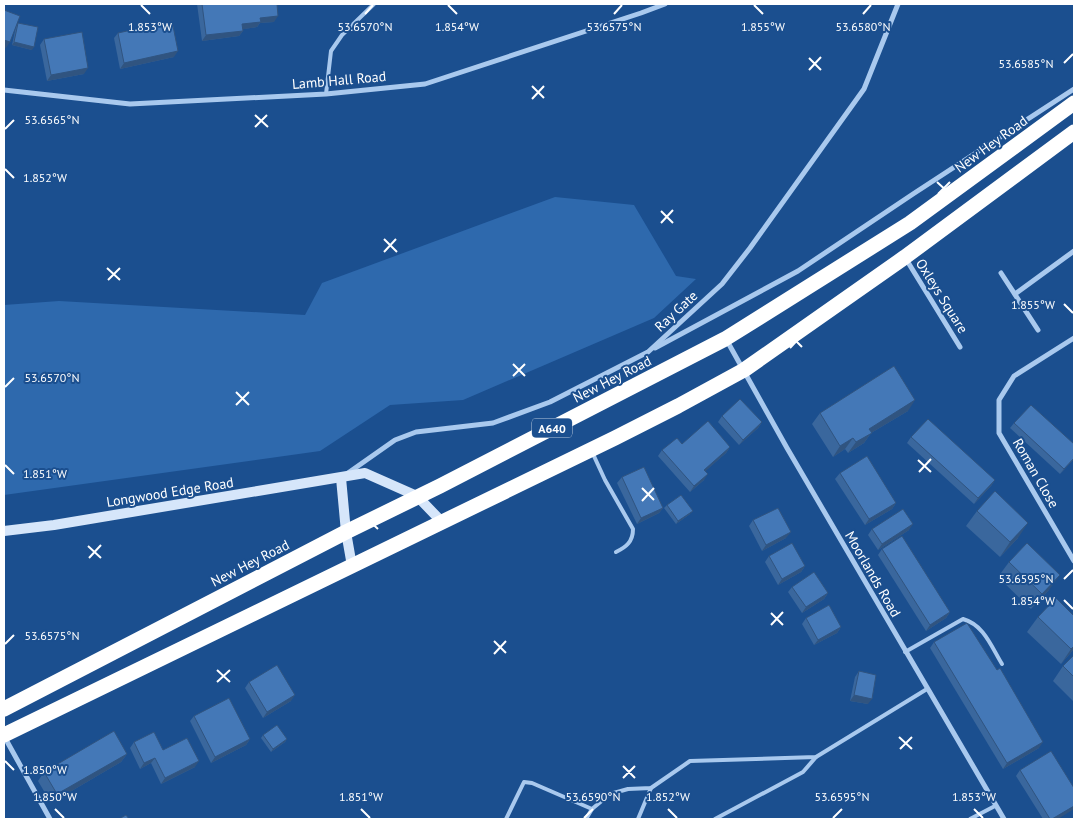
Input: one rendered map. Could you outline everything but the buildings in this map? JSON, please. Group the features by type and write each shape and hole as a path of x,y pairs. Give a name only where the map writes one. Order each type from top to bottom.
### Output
{"highway":[{"name":"New Hey Road","path":"4,709 725,339 910,223 1074,103"},
{"name":"A640","path":"4,735 591,449 678,406 744,370 1074,132"}],"street":[{"name":"Lamb Hall Road","path":"4,90 130,104 326,94 426,84 665,4"},
{"name":"Ray Gate","path":"341,478 395,440 416,432 493,423 550,402 648,352 722,284 750,248 864,89 886,29 898,4"},
{"name":"New Hey Road","path":"648,352 798,271 1074,89"},
{"path":"1015,294 1074,251"},
{"name":"Oxleys Square","path":"904,256 960,346"},
{"path":"1001,273 1038,330"},
{"name":"Roman Close","path":"1074,338 1014,376 999,400 999,433 1074,561"},
{"name":"Moorlands Road","path":"725,339 905,652 1004,819"},
{"name":"Longwood Edge Road","path":"4,531 54,525 365,473 417,496 442,522"},
{"path":"341,478 346,532 352,566"},
{"path":"4,735 50,819"}],"lane":[{"path":"326,94 331,51 342,34 374,4"},
{"path":"591,449 605,480 633,530 633,537 626,547 616,552"},
{"path":"905,652 963,620 971,621 980,627 1002,664"},
{"path":"715,819 804,772 816,757 927,689"},
{"path":"638,819 651,788 690,760 816,757"},
{"path":"506,819 524,782 532,783 592,809"},
{"path":"586,819 592,809 610,794 628,789 651,788"},
{"path":"970,819 995,806"}],"shaded area":[{"path":"555,197 634,205 676,276 696,279 654,318 463,400 390,405 320,451 4,495 4,305 59,301 305,315 322,283"}]}
